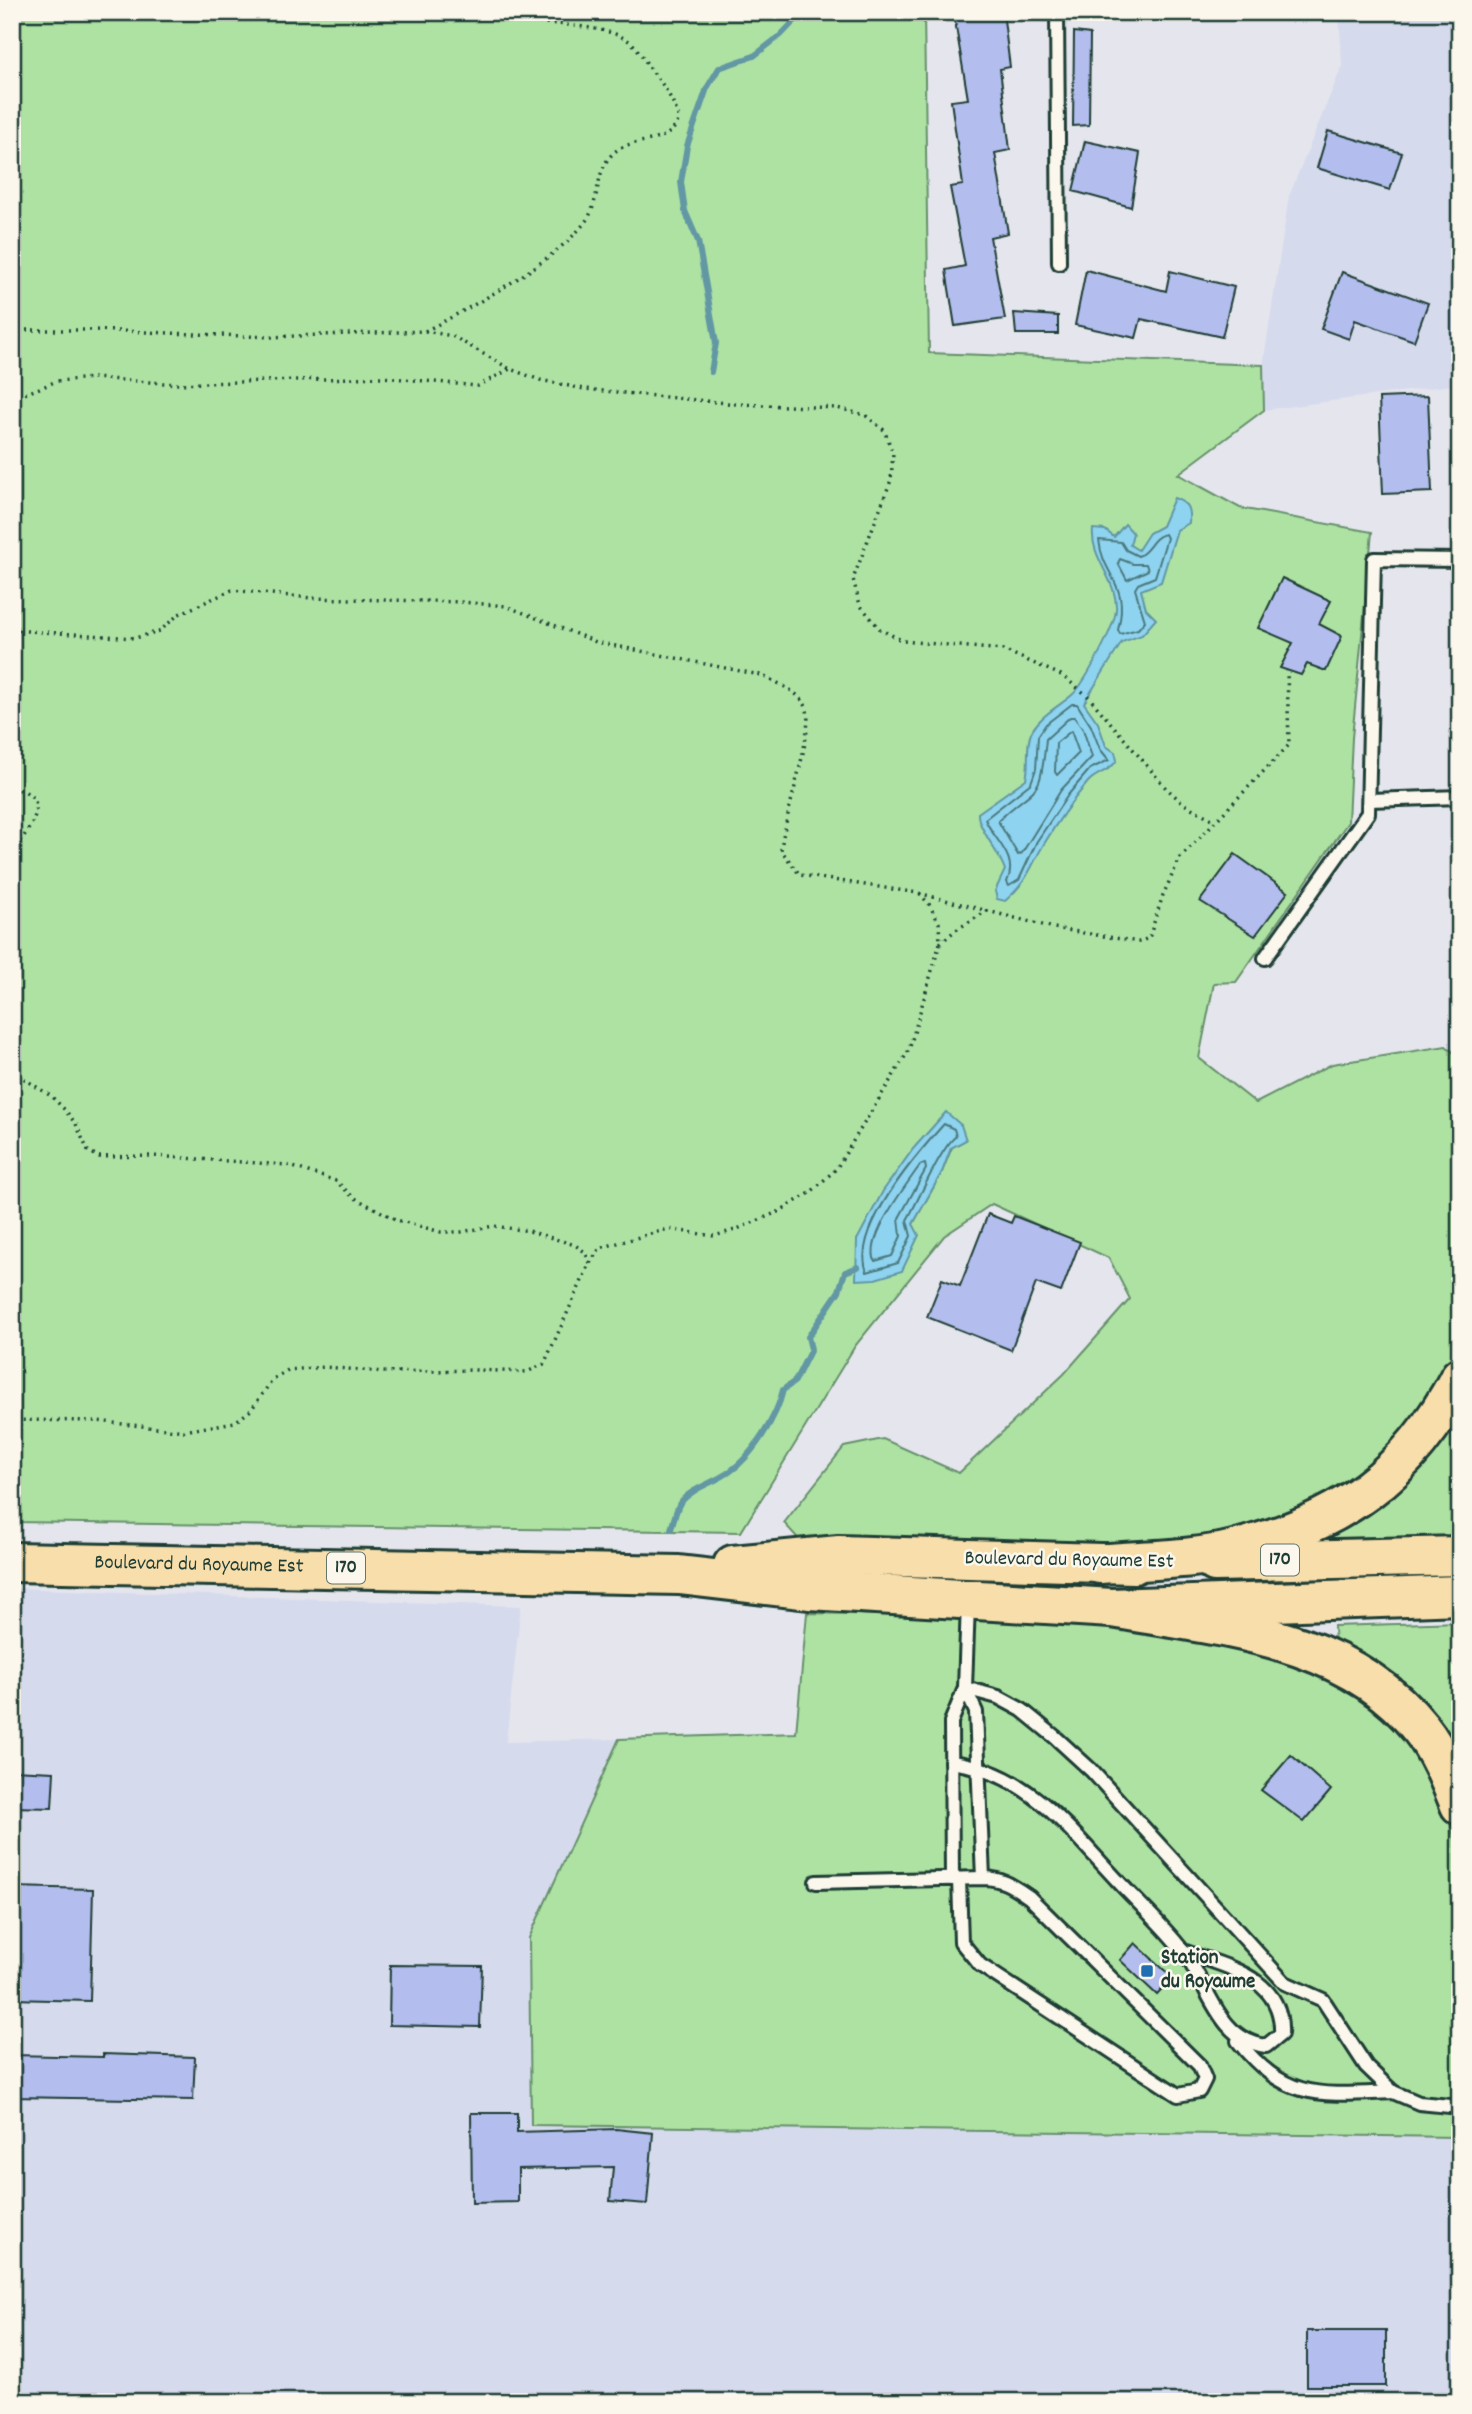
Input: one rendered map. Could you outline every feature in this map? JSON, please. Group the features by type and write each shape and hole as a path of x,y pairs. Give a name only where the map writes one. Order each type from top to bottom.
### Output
{"main road":[{"path":"1100,1564 1232,1551 1309,1526 1365,1495 1408,1454 1438,1419 1460,1377"},
{"name":"Boulevard du Royaume Est","path":"679,1575 746,1562 839,1555 1100,1564 1460,1556"},
{"name":"Boulevard du Royaume Est","path":"12,1562 679,1575 809,1590 1112,1608 1460,1595"},
{"path":"1112,1608 1252,1633 1308,1648 1359,1673 1396,1701 1423,1731 1460,1805"}],"lane":[{"path":"1057,12 1059,264"},
{"path":"1265,958 1368,813 1374,559 1460,560"},
{"path":"1369,800 1460,797"},
{"path":"816,1882 955,1879 983,1878 1006,1882 1029,1897 1199,2065 1205,2079 1199,2091 1178,2095 979,1965 961,1942 955,1879 951,1722 965,1688 968,1599"},
{"path":"965,1688 975,1713 983,1878"},
{"path":"965,1688 998,1697 1023,1710 1091,1770 1286,1983 1323,2000 1366,2066 1393,2092 1419,2104 1460,2108"},
{"path":"951,1762 979,1765 1042,1801 1183,1951 1229,2029 1255,2063 1301,2091 1322,2095 1393,2092"},
{"path":"1183,1951 1244,1973 1273,1998 1282,2016 1281,2034 1266,2046 1248,2044 1229,2029"}],"path":[{"path":"425,331 514,279 568,239 587,219 597,199 608,158 628,144 667,136 676,128 679,118 659,79 630,41 609,33 554,24 499,20 475,12"},
{"path":"12,330 94,330 270,337 425,331 452,336 510,369 540,380 584,389 737,404 837,408 865,415 884,430 893,453 891,480 853,579 860,605 880,629 903,641 1003,650 1061,676 1087,695 1166,788 1184,804 1215,820"},
{"path":"12,399 57,381 93,378 178,384 382,377 478,386 510,369"},
{"path":"12,630 135,638 160,631 178,614 232,590 311,598 461,602 506,606 596,642 760,675 799,697 807,709 806,734 782,832 781,850 800,875 817,880 918,893 990,909 1054,928 1139,942 1149,938 1163,895 1180,859 1289,745 1287,671"},
{"path":"12,789 21,790 33,800 37,814 33,827 12,853"},
{"path":"12,1420 97,1421 184,1431 235,1422 251,1409 273,1378 288,1370 325,1367 384,1373 474,1370 527,1372 544,1364 590,1263 600,1248 668,1229 714,1236 735,1230 778,1212 810,1193 835,1169 909,1050 940,943 939,923 929,904 918,893"},
{"path":"940,943 990,909"},
{"path":"12,1070 51,1096 65,1110 76,1124 88,1151 99,1157 153,1156 287,1165 336,1181 353,1197 397,1220 441,1232 461,1232 494,1226 548,1236 575,1245 585,1252 590,1263"}],"shaded area":[{"path":"1339,12 1460,12 1460,384 1264,410 1263,365 1289,196 1342,66"},
{"path":"12,1588 521,1606 506,1742 619,1739 529,1938 531,2125 1460,2137 1460,2402 12,2402"}],"green space":[{"path":"12,12 924,12 929,353 1263,365 1264,410 1178,474 1240,508 1372,532 1352,738 1348,822 1236,982 1214,983 1199,1058 1256,1103 1332,1064 1446,1046 1460,1058 1460,1337 1447,1377 1385,1467 1294,1521 1146,1547 806,1547 784,1523 844,1447 883,1439 959,1473 1064,1374 1130,1299 1109,1258 992,1204 944,1236 855,1346 741,1532 12,1522","holes":["961,1125 942,1172 913,1224 858,1267 857,1240"]},
{"path":"1460,1402 1460,1555 1322,1554 1321,1533"},
{"path":"807,1613 1062,1619 1292,1657 1358,1683 1409,1735 1442,1798 1460,1855 1460,2137 531,2125 529,1938 619,1739 796,1733"},
{"path":"1460,1622 1460,1781 1335,1647 1334,1626"}],"water":[{"path":"1174,498 1187,507 1189,523 1177,530 1161,582 1141,590 1146,609 1156,619 1142,635 1122,642 1084,703 1098,723 1106,746 1115,752 1117,760 1088,782 1076,797 1019,887 1005,901 997,899 995,891 1005,870 981,825 978,813 1026,779 1032,731 1045,716 1078,689 1098,655 1114,618 1116,610 1113,589 1096,550 1093,529 1105,530 1114,537 1125,524 1133,533 1130,545 1138,550 1149,533 1162,526"},
{"path":"946,1112 961,1125 966,1140 951,1148 942,1172 913,1224 919,1235 902,1271 875,1279 856,1280 857,1240 883,1191 913,1149"}],"building":[{"path":"1003,12 1010,67 1000,69 1010,150 995,153 1008,233 990,237 1005,319 955,326 946,270 965,266 950,187 963,185 951,101 968,99 954,15"},
{"path":"1074,32 1090,34 1089,125 1073,126"},
{"path":"1328,131 1402,153 1390,190 1317,168"},
{"path":"1085,141 1140,153 1131,207 1073,191"},
{"path":"1086,270 1166,291 1170,271 1234,287 1222,337 1141,319 1136,338 1075,325"},
{"path":"1342,272 1428,303 1414,341 1355,320 1349,339 1321,329"},
{"path":"1014,313 1058,316 1058,334 1016,334"},
{"path":"1428,396 1432,492 1383,494 1379,398"},
{"path":"1282,578 1331,601 1319,624 1342,636 1326,671 1307,664 1301,675 1280,668 1293,643 1258,628"},
{"path":"1235,854 1288,892 1255,936 1200,901"},
{"path":"988,1214 1011,1223 1014,1216 1080,1242 1061,1292 1036,1283 1011,1350 927,1317 942,1279 960,1286"},
{"path":"1291,1755 1331,1790 1304,1822 1261,1790"},
{"path":"12,1770 54,1772 52,1808 12,1807"},
{"path":"12,1887 93,1889 90,2001 12,1999"},
{"path":"1135,1943 1173,1978 1157,1995 1120,1960"},
{"path":"390,1965 482,1966 480,2027 389,2025"},
{"path":"103,2054 195,2057 193,2100 12,2097 12,2055 103,2057"},
{"path":"471,2113 517,2113 517,2132 616,2129 653,2133 647,2204 610,2201 613,2167 518,2169 518,2202 472,2203"},
{"path":"1307,2331 1386,2331 1386,2386 1307,2386"}],"waterway":[{"path":"711,372 716,343 698,241 685,211 681,182 687,146 707,88 719,68 754,56 781,35 801,14"},
{"path":"671,1529 679,1506 685,1498 735,1467 762,1436 783,1390 795,1381 811,1349 808,1337 839,1291 845,1272 858,1267"}],"place":[{"name":"Station du Royaume","path":"1147,1971"}]}
